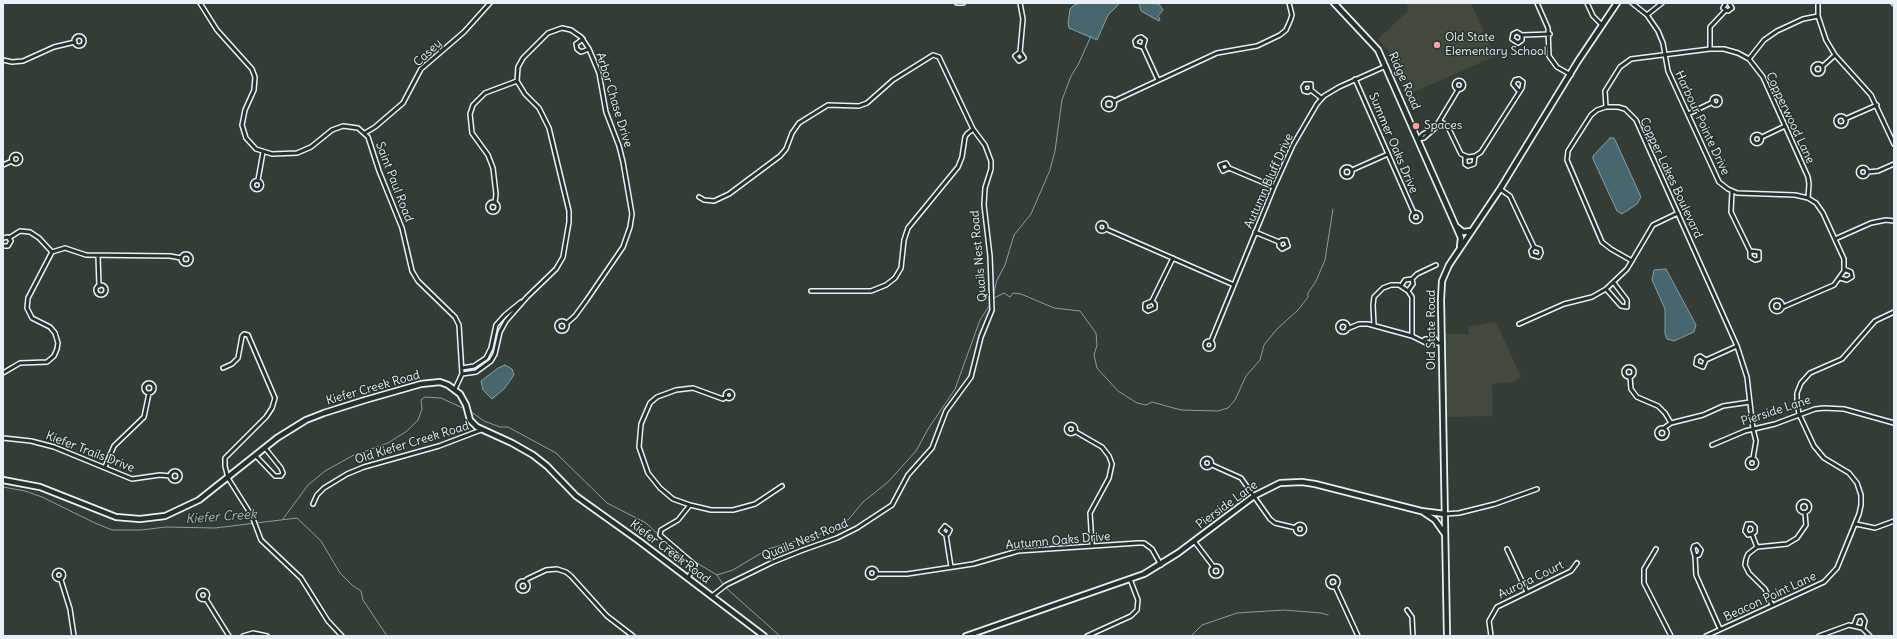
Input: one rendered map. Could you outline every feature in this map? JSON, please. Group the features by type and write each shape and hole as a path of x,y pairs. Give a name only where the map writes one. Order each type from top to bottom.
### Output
{"street":[{"path":"200,3 217,30 252,69 255,77 254,90 245,110 242,124 250,144 263,152 258,180"},
{"name":"Casey","path":"364,133 375,127 403,103 421,70 464,32 490,3"},
{"path":"957,3 963,3"},
{"path":"1020,3 1023,19 1020,52"},
{"path":"1114,101 1217,53 1256,46 1280,35 1286,30 1292,16 1289,3"},
{"name":"Ridge Road","path":"1334,3 1373,43 1386,66 1461,238 1460,248"},
{"path":"1537,3 1550,34 1549,56 1557,67 1571,75"},
{"path":"1587,3 1593,16 1602,25"},
{"name":"Old State Road","path":"1447,636 1440,343 1441,290 1445,273 1471,231 1500,189 1617,3"},
{"name":"Harbour Pointe Drive","path":"1632,3 1647,15 1661,37 1668,71 1715,176 1722,185 1737,193 1808,198"},
{"path":"1647,15 1662,3"},
{"path":"1725,11 1723,7 1726,3"},
{"path":"1710,49 1710,27 1725,11 1731,9 1729,3"},
{"path":"1818,3 1818,16 1826,40 1835,55 1871,95 1894,144"},
{"path":"1749,59 1764,40 1777,31 1803,19 1818,16"},
{"name":"Arbor Chase Drive","path":"517,81 518,67 523,58 551,31 558,28 571,30 583,39 589,49 599,73 606,112 620,146 632,214 630,227 623,247 575,316 566,323"},
{"path":"1522,35 1550,34"},
{"path":"583,39 576,44 577,49 581,52 589,49"},
{"path":"3,60 12,62 23,61 54,47 75,42"},
{"path":"1143,47 1158,80"},
{"name":"Copperwood Lane","path":"1606,107 1605,91 1624,63 1631,59 1710,49 1732,50 1749,59 1763,77 1808,177 1808,198"},
{"name":"Quails Nest Road","path":"699,197 704,200 714,201 729,194 780,156 786,149 792,133 799,123 828,105 859,106 867,103 893,80 930,55 936,55 973,129 985,145 991,161 991,169 985,188 984,205 990,256 992,310 981,337 971,378 946,411 932,448 908,475 892,505 857,528 837,538 773,562 726,584 712,596"},
{"path":"1822,66 1835,55"},
{"name":"Autumn Bluff Drive","path":"1211,341 1255,232 1293,145 1321,98 1339,86 1386,66"},
{"name":"Summer Oaks Drive","path":"1355,79 1414,213"},
{"path":"462,374 476,372 491,360 503,326 527,298 556,269 561,261 565,248 569,216 548,123 539,108 525,94 517,81 485,92 473,105 470,114 472,133 488,156 493,168 496,194 495,203"},
{"path":"1312,90 1321,98"},
{"path":"1418,139 1435,128 1458,90"},
{"path":"1440,121 1448,127 1460,152 1465,156 1475,156 1481,152 1518,94 1518,90"},
{"path":"1688,114 1713,102"},
{"path":"1845,119 1877,105"},
{"path":"1606,107 1597,110 1591,115 1568,151 1567,160 1602,242 1632,261"},
{"name":"Copper Lakes Boulevard","path":"1606,107 1618,107 1625,110 1636,120 1737,346 1745,366 1753,429 1756,441 1753,458"},
{"name":"Saint Paul Road","path":"263,152 289,154 306,150 338,127 352,126 364,133 371,144 379,172 402,228 412,271 418,281 455,318 459,325 462,374 455,389"},
{"path":"1762,137 1785,126"},
{"path":"811,291 871,291 886,286 895,278 901,268 904,240 908,228 958,166 962,157 967,134 973,129"},
{"path":"1352,170 1388,154"},
{"path":"1465,156 1465,164 1468,166 1474,164 1475,156"},
{"path":"3,165 12,161"},
{"path":"1868,172 1878,171 1894,164"},
{"path":"1228,168 1274,187"},
{"path":"1500,189 1510,196 1534,246"},
{"path":"1732,191 1730,205 1731,212 1750,251"},
{"path":"1783,307 1829,287 1840,278 1844,269 1844,259 1823,213 1816,203 1808,198"},
{"path":"1519,324 1564,304 1592,297 1606,289 1614,283 1632,261 1653,225 1678,213"},
{"path":"1835,238 1871,224 1886,220 1894,221"},
{"path":"1454,224 1463,232 1471,231"},
{"path":"1106,229 1234,285"},
{"path":"3,238 9,238 20,230 30,232 39,238 52,252"},
{"path":"1255,232 1279,242"},
{"path":"3,246 8,246 10,244 9,238"},
{"path":"3,373 20,363 47,362 54,356 57,349 58,343 55,333 50,327 32,318 27,308 28,298 52,252 65,248 86,255 170,256 181,258"},
{"path":"98,256 99,286"},
{"path":"1152,301 1173,258"},
{"path":"1401,286 1405,280 1412,278 1436,265"},
{"path":"1840,278 1847,280 1852,277 1851,272 1844,269"},
{"path":"1408,291 1413,284 1412,278"},
{"path":"1606,289 1620,306 1627,306 1627,300 1614,283"},
{"path":"1374,325 1373,304 1376,294 1387,287 1395,285 1401,286 1408,291 1413,303 1412,336"},
{"path":"462,368 474,366 482,362 489,353 493,333 499,321 527,298"},
{"name":"Beacon Point Lane","path":"1706,636 1824,582 1837,568 1856,524 1861,505 1861,494 1856,483 1846,470 1824,458 1817,451 1799,414 1796,402 1797,393 1806,376 1814,370 1842,359 1875,321 1894,312"},
{"path":"1347,329 1363,324 1374,325 1412,336 1426,343 1440,343"},
{"path":"223,368 232,364 238,358 242,336 246,333 275,398 272,408 266,417 225,458 224,466 228,478 252,516 256,529 265,544 301,578 328,621 342,636"},
{"path":"1706,360 1737,346"},
{"path":"474,366 476,372"},
{"path":"1630,377 1630,385 1637,397 1658,406 1665,413 1671,423"},
{"name":"Kiefer Creek Road","path":"3,480 40,486 116,517 140,519 165,516 185,508 199,500 291,429 324,412 426,383 440,382 455,389 464,399 470,420 481,430 512,443 533,455 547,466 576,496 764,636"},
{"path":"726,397 722,399 693,388 676,390 657,397 646,410 641,424 639,447 648,473 660,488 674,499 711,510 733,510 755,504 782,486"},
{"path":"104,467 114,446 144,417 149,393"},
{"path":"1664,428 1671,423 1703,415 1723,406 1750,402"},
{"name":"Pierside Lane","path":"1712,445 1753,429 1775,424 1815,409 1836,408 1894,423"},
{"name":"Old Kiefer Creek Road","path":"313,504 317,495 324,488 347,474 364,467 439,446 481,430"},
{"path":"1076,432 1102,447 1110,456 1112,464 1109,478 1090,513 1092,545"},
{"name":"Kiefer Trails Drive","path":"3,438 23,439 46,444 132,479 160,475 170,476"},
{"path":"256,456 275,476 281,476 283,473 281,468 265,448"},
{"path":"1212,465 1236,475 1254,496 1270,519 1275,523 1296,528"},
{"name":"Pierside Lane","path":"966,636 1130,579 1161,565 1254,496 1280,483 1302,482 1421,511 1445,514 1459,513 1495,504 1537,489"},
{"path":"688,578 695,565 663,539 660,533 663,528 680,518 690,505"},
{"path":"1421,511 1435,520 1445,533"},
{"path":"1772,605 1765,589 1749,573 1746,565 1748,554 1757,547 1787,544 1797,538 1806,525 1805,513"},
{"path":"1856,524 1875,528 1894,521"},
{"path":"1752,534 1757,547"},
{"path":"946,535 951,567"},
{"path":"1194,541 1213,566"},
{"name":"Autumn Oaks Drive","path":"876,574 907,574 973,564 1018,551 1092,545 1144,543 1152,549 1161,565"},
{"path":"1507,549 1527,592"},
{"path":"1656,549 1644,569 1644,582 1671,636"},
{"path":"1695,556 1695,568 1698,580 1720,630"},
{"name":"Aurora Court","path":"1491,636 1490,621 1495,609 1503,603 1571,571 1577,563"},
{"path":"525,581 527,578 546,570 557,569 566,572 607,616 634,636"},
{"path":"1087,636 1131,616 1137,610 1138,600 1130,579"},
{"path":"61,580 70,609 74,636"},
{"path":"1335,586 1358,636"},
{"path":"206,599 229,636"},
{"path":"1407,610 1412,617 1413,636"},
{"path":"1854,626 1857,617 1862,616 1866,621 1863,629"},
{"path":"1821,636 1846,625 1863,629 1870,636"},
{"path":"243,636 253,634 267,636"}],"shaded area":[{"name":"Old State Elementary School","path":"1407,3 1471,3 1487,40 1496,56 1407,95 1388,50 1378,39 1408,11"},
{"path":"1496,322 1521,377 1513,382 1497,383 1492,385 1493,416 1447,417 1445,334 1469,334 1468,327"}],"water":[{"path":"1082,3 1120,3 1108,15 1097,40 1069,28 1068,23 1070,9 1074,5"},
{"path":"1139,3 1159,4 1163,10 1158,16 1160,19 1159,21 1141,11"},
{"path":"1610,138 1614,138 1641,197 1637,204 1622,214 1617,211 1593,159 1593,156"},
{"path":"1666,269 1696,325 1694,332 1674,341 1667,339 1665,334 1665,309 1652,280 1654,270"},
{"path":"505,365 512,369 514,375 504,389 492,399 483,390 481,381 498,368"}],"waterway":[{"path":"992,300 997,280 1005,265 1014,235 1031,214 1050,170 1055,151 1062,100 1071,76 1078,65 1091,36"},
{"path":"994,298 1004,293 1010,297 1013,293 1021,294 1054,308 1080,311 1096,333 1097,345 1094,355 1097,368 1118,391 1137,403 1146,405 1152,402 1181,410 1218,411 1228,408 1235,400 1246,376 1260,360 1264,345 1277,329 1298,310 1308,297 1308,293 1316,281 1325,260 1333,209"},
{"path":"717,575 733,570 768,549 827,532 849,519 863,502 888,482 916,451 928,429 955,389 980,320 991,303"},
{"path":"283,519 308,485 325,471 352,456 388,443 407,431 418,420 422,409 421,400 425,397 441,398 465,409"},
{"path":"470,411 484,421 500,427 508,427 556,453 607,503 646,523 662,538"},
{"name":"Kiefer Creek","path":"3,487 25,491 42,497 112,530 141,530 166,527 215,528 297,518 321,541 340,573 352,585 361,591 363,600 387,636"},
{"path":"666,542 675,550"},
{"path":"692,560 717,575 724,586 780,636"},
{"path":"1191,636 1202,625 1237,613 1284,610 1328,615"}],"place":[{"name":"Old State Elementary School","path":"1437,45"},
{"name":"Spaces","path":"1416,126"}]}
